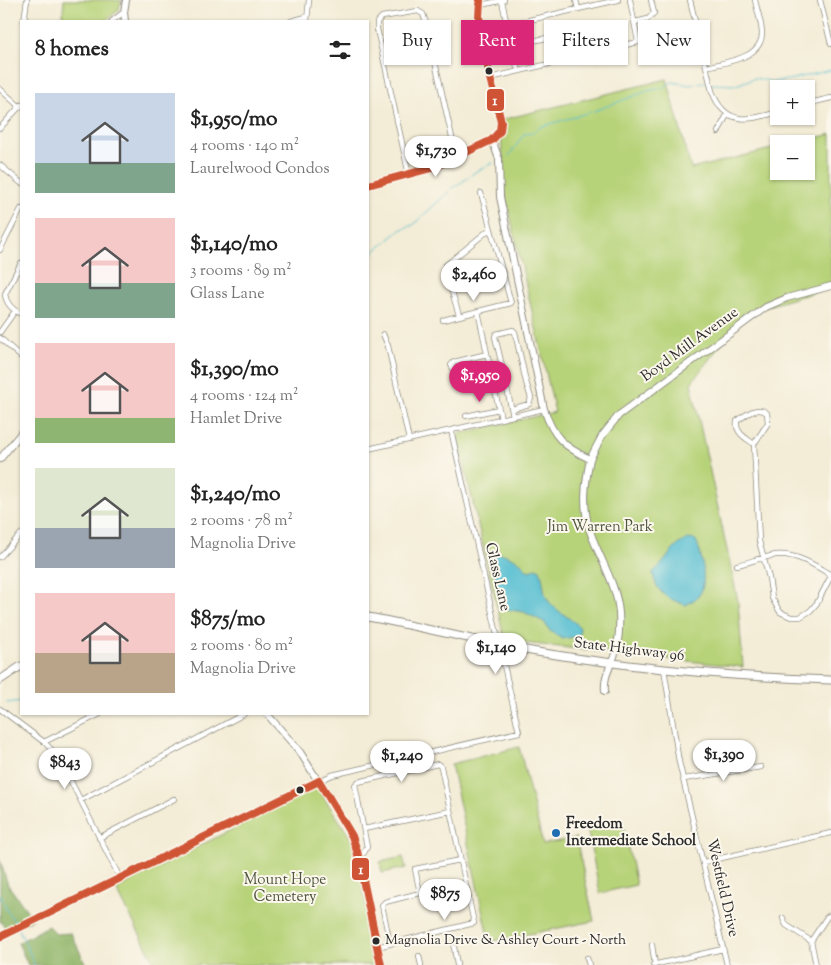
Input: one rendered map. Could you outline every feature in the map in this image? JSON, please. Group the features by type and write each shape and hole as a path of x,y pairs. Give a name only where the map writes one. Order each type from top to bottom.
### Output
{"main road":[{"name":"State Highway 96","path":"369,617 499,645 612,663 664,670 765,678 831,680"},
{"path":"0,680 20,667"}],"street":[{"path":"24,20 27,0"},
{"path":"125,20 126,0"},
{"path":"306,19 309,0"},
{"path":"369,185 435,168 492,140 500,131 501,122 490,78 479,17 480,2 503,0 506,20"},
{"path":"576,0 578,9"},
{"path":"529,20 618,0"},
{"path":"628,44 638,42 630,0"},
{"path":"635,23 648,19 654,13 651,0"},
{"path":"690,0 716,104 727,115 735,118 748,119 770,114"},
{"path":"706,67 745,56 754,52 759,46 762,32 755,0"},
{"path":"820,0 831,44"},
{"path":"409,175 377,29 377,22 382,17 418,11 423,14 453,142 455,159"},
{"path":"113,20 124,12"},
{"path":"516,65 518,72"},
{"path":"490,78 547,65"},
{"path":"0,89 20,106 0,128"},
{"path":"815,102 831,98"},
{"path":"718,132 727,115"},
{"path":"492,140 499,159 502,205 544,409 558,438 574,452 590,459"},
{"path":"0,165 20,181"},
{"path":"443,320 511,303 481,193"},
{"path":"0,250 20,211"},
{"path":"459,316 446,272 446,266 490,229"},
{"path":"20,265 5,294 7,303 20,313"},
{"name":"Boyd Mill Avenue","path":"605,691 605,675 612,663 617,642 618,606 610,577 592,537 586,518 585,498 590,459 602,436 619,415 756,313 787,298 831,286"},
{"path":"0,332 16,311"},
{"path":"478,311 501,419"},
{"path":"512,409 529,404 531,398 513,330 496,334 495,337 513,416"},
{"path":"383,334 388,346 409,440"},
{"path":"0,338 20,356"},
{"path":"487,354 454,362 451,365 455,372 489,364"},
{"path":"466,416 499,409"},
{"path":"369,449 544,409"},
{"path":"737,565 764,559 776,555 810,563 831,575 817,603 810,611 800,617 791,617 780,612 772,598 764,559 759,541 754,444 768,423 767,413 764,410 758,410 737,421 736,427 738,432 754,444"},
{"name":"Glass Lane","path":"319,781 345,771 519,732 451,430"},
{"path":"0,459 20,434"},
{"path":"0,557 20,535"},
{"name":"Westfield Drive","path":"664,670 679,762 727,965"},
{"path":"0,709 44,742 58,756 120,878"},
{"path":"44,742 98,715"},
{"path":"81,800 242,715"},
{"path":"267,715 300,752 352,836 358,854 381,965"},
{"path":"358,854 364,853 367,847 355,785 358,782 438,764 441,767 474,924 377,947"},
{"path":"684,779 761,767"},
{"path":"0,937 319,781"},
{"path":"99,838 174,799"},
{"path":"364,829 450,811"},
{"path":"704,862 831,833"},
{"path":"390,944 382,905 385,902 420,893 415,869 460,860"},
{"path":"811,941 831,915"},
{"path":"783,918 786,924 811,941 816,965"},
{"path":"652,945 654,965 724,949"},
{"path":"454,947 457,965"},
{"path":"419,956 421,965"},
{"path":"587,958 589,965"}],"green space":[{"path":"64,0 121,0 119,10 106,20 62,20"},
{"name":"Jim Warren Park","path":"667,79 691,169 770,149 770,180 815,180 815,138 831,134 831,287 745,313 691,383 738,601 743,667 505,641 457,434 555,412 503,184 501,120"},
{"path":"519,747 543,844 576,838 594,921 489,942 451,764"},
{"name":"Mount Hope Cemetery","path":"316,786 355,844 377,965 156,965 116,889"},
{"path":"622,820 636,885 600,893 587,828"},
{"path":"403,857 406,868 382,873 380,862"},
{"path":"0,860 8,885 33,919 8,931 0,921"},
{"path":"48,926 56,934 71,933 86,965 28,965 18,943"}],"water":[{"path":"688,539 696,540 698,545 703,566 703,587 700,594 686,605 668,597 660,590 656,585 653,572 678,545"},
{"path":"493,552 512,558 521,563 527,570 531,571 536,568 540,570 548,600 556,609 580,628 579,636 562,639 550,631 544,622 524,612 500,606 491,556"}],"waterway":[{"path":"712,84 736,85 755,78 773,82 831,70"},
{"path":"509,156 524,134 533,133 540,127 597,110 647,91 662,88 672,82 690,85 703,82 708,83"},
{"path":"369,256 400,230 413,225 454,187 475,172 493,163"},
{"path":"7,703 20,701"},
{"path":"0,893 7,911 16,923 35,965"}],"transit line":[{"name":"1","path":"369,185 435,167 492,140 500,131 501,122 490,78 479,17 480,0"},
{"name":"1","path":"319,781 352,836 357,851 381,965"},
{"name":"1","path":"0,937 319,781"}],"place":[{"name":"Freedom Intermediate School","path":"556,833"},
{"name":"Magnolia Drive & Ashley Court - North","path":"376,941"}]}
